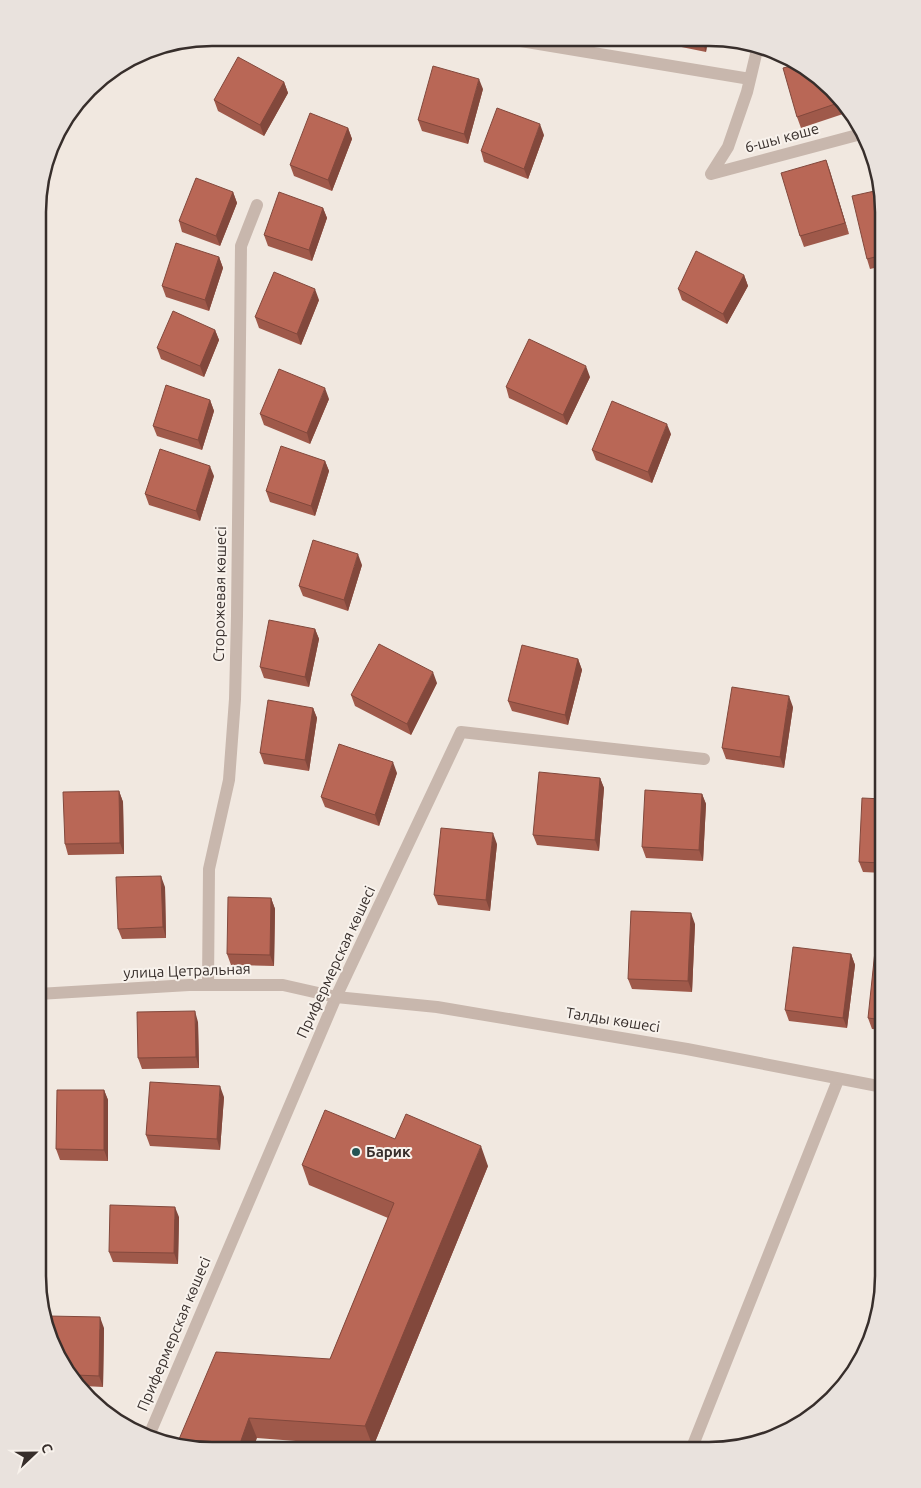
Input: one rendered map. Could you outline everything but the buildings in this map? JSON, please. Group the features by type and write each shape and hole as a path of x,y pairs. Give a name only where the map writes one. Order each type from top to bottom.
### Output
{"street":[{"path":"551,46 750,79 756,53"},
{"name":"6-шы көше","path":"750,79 728,147 711,174 856,135"},
{"name":"Сторожевая көшесі","path":"208,985 209,868 230,780 234,699 237,616 241,246 258,205"},
{"name":"Прифермерская көшесі","path":"151,1430 336,997 461,732 704,759"},
{"name":"улица Цетральная","path":"46,994 208,985 283,985 336,997"},
{"name":"Талды көшесі","path":"336,997 437,1007 687,1049 874,1086"},
{"path":"694,1442 838,1080"}],"place":[{"name":"Барик","path":"356,1152"}]}
